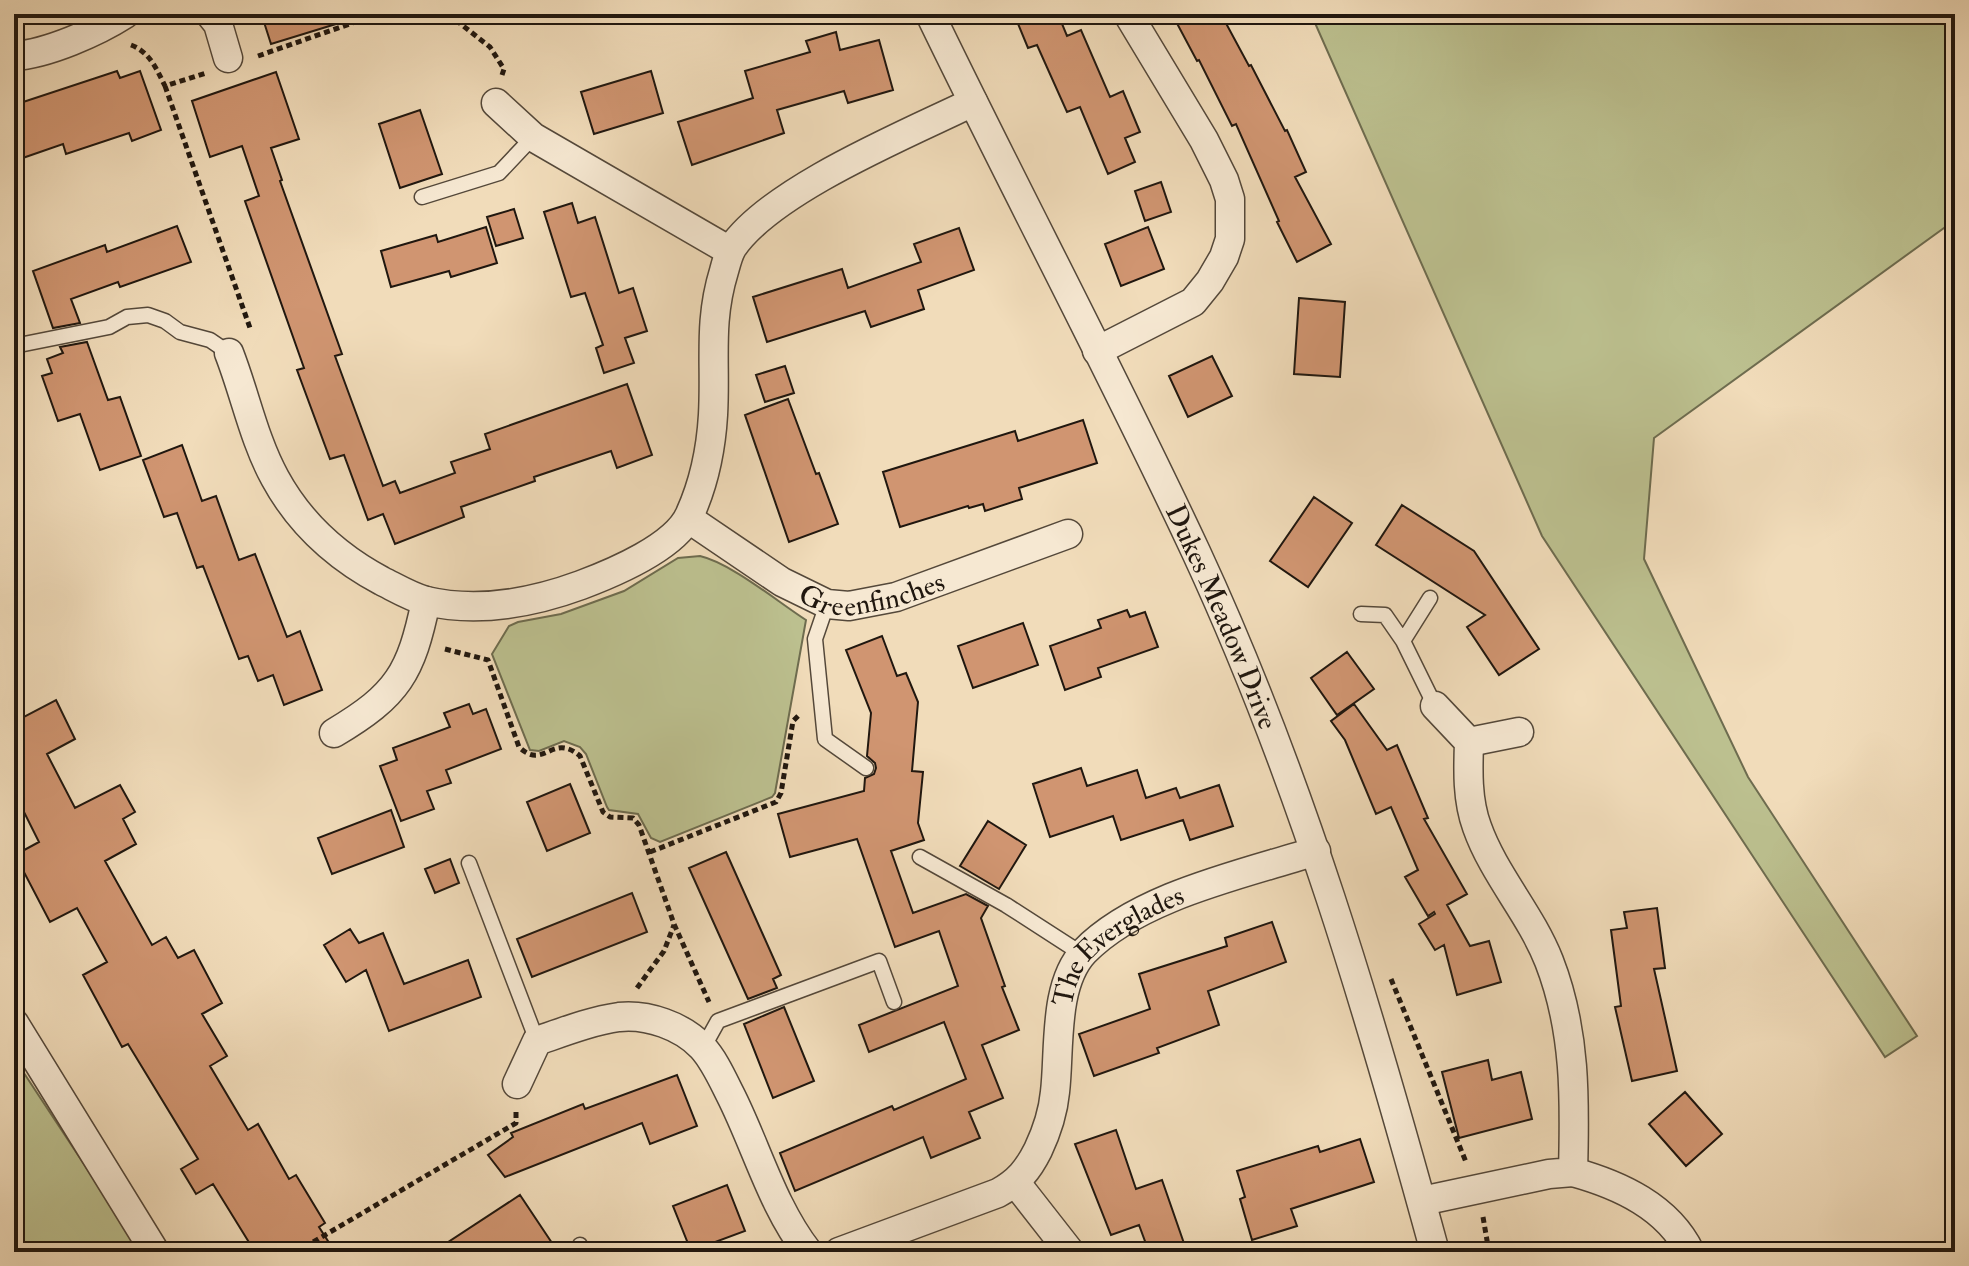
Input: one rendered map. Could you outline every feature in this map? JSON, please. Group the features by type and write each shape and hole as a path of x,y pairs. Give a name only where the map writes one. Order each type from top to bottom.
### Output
{"street":[{"path":"210,14 218,24 229,62"},
{"name":"Dukes Meadow Drive","path":"930,14 1196,552 1267,722 1316,851 1435,1252"},
{"path":"1097,351 1193,302 1224,257 1231,229 1230,199 1224,180 1204,140 1128,14"},
{"path":"14,56 49,48 119,18"},
{"path":"229,353 274,477 311,530 338,554 403,592 426,601 493,605 522,602 562,592 639,560 689,519 706,470 713,412 712,327 716,295 730,251 769,209 836,170 973,102"},
{"path":"496,103 533,137 730,251"},
{"name":"Greenfinches","path":"689,519 782,582 827,604 849,606 896,597 1068,534"},
{"path":"334,733 369,712 386,697 403,673 417,641 426,601"},
{"path":"1435,706 1469,742 1470,799 1476,824 1485,847 1544,950 1565,1012 1575,1089 1573,1172"},
{"path":"1469,742 1519,732"},
{"name":"The Everglades","path":"1016,1183 1029,1167 1050,1122 1062,1004 1070,976 1082,954 1123,921 1156,904 1316,851"},
{"path":"517,1084 537,1041 621,1017 666,1023 686,1033 703,1048 727,1086 779,1202 797,1238 808,1252"},
{"path":"14,1023 155,1252"},
{"path":"1422,1201 1549,1174 1573,1172 1620,1188 1646,1203 1673,1225 1690,1252"},
{"path":"839,1252 998,1193 1016,1183 1070,1252"}],"lane":[{"path":"422,197 499,173 533,137"},
{"path":"14,346 109,327 127,317 148,315 165,321 180,332 210,340 229,353"},
{"path":"1403,641 1430,598"},
{"path":"827,604 815,639 825,739 866,768"},
{"path":"1361,614 1385,615 1403,641 1435,706"},
{"path":"920,857 1006,905 1082,954"},
{"path":"469,863 537,1041"},
{"path":"703,1048 718,1021 879,961 894,1002"}],"path":[{"path":"165,86 378,14"},
{"path":"448,14 490,47 504,69 496,103"},
{"path":"119,18 123,42 137,47 152,61 165,86 250,328 229,353"},
{"path":"417,641 488,660 519,747 531,757 558,748 567,747 575,751 580,756 603,812 610,817 633,818 644,834 674,924 718,1021"},
{"path":"650,852 776,802 781,793 793,721 819,697"},
{"path":"621,1017 637,988 664,951 674,924"},
{"path":"1389,975 1451,1121 1476,1189"},
{"path":"296,1252 516,1123 517,1084"}],"green space":[{"path":"1311,14 1955,14 1955,220 1654,438 1644,559 1748,777 1917,1036 1885,1057 1542,536"},
{"path":"700,556 726,566 806,620 775,793 772,797 660,842 651,838 638,814 609,810 586,754 580,747 564,741 539,751 530,750 492,654 509,626 561,614 624,591 678,558"},
{"path":"14,1058 142,1252 14,1252"}],"building":[{"path":"280,14 348,14 349,20 271,44 263,19"},
{"path":"1014,14 1058,14 1067,36 1081,30 1110,97 1123,91 1140,132 1125,138 1135,162 1108,174 1080,107 1067,112 1037,45 1028,48"},
{"path":"1172,14 1221,14 1287,130 1306,172 1295,177 1331,244 1297,262 1236,124 1232,126"},
{"path":"836,32 840,50 879,40 893,90 848,103 844,91 777,110 784,133 692,165 678,122 753,98 745,71 810,52 806,41"},
{"path":"117,71 120,78 140,71 161,130 132,141 129,133 66,154 63,144 14,161 14,105"},
{"path":"651,71 663,113 594,134 581,92"},
{"path":"276,72 299,139 271,148 342,354 335,356 383,486 395,481 400,493 455,473 451,462 490,449 485,434 627,384 652,455 617,468 611,451 534,477 535,481 461,507 464,517 395,544 383,514 368,520 344,455 330,459 297,370 304,368 245,201 259,196 242,146 210,157 192,101"},
{"path":"420,110 442,174 400,188 379,124"},
{"path":"1161,182 1171,212 1145,221 1135,191"},
{"path":"572,203 578,223 595,217 619,293 633,288 647,331 625,338 634,363 604,373 596,348 603,345 585,293 571,297 544,212"},
{"path":"514,209 523,238 496,246 487,217"},
{"path":"177,226 191,262 120,287 118,282 71,299 80,323 53,328 33,271 105,245 107,252"},
{"path":"486,227 497,263 451,277 449,271 391,287 381,251 436,235 438,242"},
{"path":"1148,227 1164,269 1121,286 1105,244"},
{"path":"959,228 974,270 918,290 924,309 871,327 865,311 767,342 753,297 842,269 848,288 921,262 914,244"},
{"path":"1299,298 1345,302 1340,377 1294,374"},
{"path":"87,342 108,400 120,397 141,456 100,470 80,414 58,421 42,376 52,373 47,359 63,353 60,347"},
{"path":"1212,356 1232,396 1188,417 1169,376"},
{"path":"785,366 794,393 765,402 756,375"},
{"path":"788,399 838,524 789,542 745,415"},
{"path":"1083,420 1097,463 1019,488 1022,499 985,511 983,504 968,506 900,527 883,472 1015,431 1018,441"},
{"path":"182,445 202,501 216,496 239,560 255,554 287,637 300,631 322,690 284,705 273,675 258,681 248,656 239,659 203,566 197,568 177,513 164,517 143,460"},
{"path":"1314,497 1352,523 1308,587 1270,561"},
{"path":"1402,505 1474,551 1539,649 1499,675 1467,627 1485,615 1376,545"},
{"path":"1127,610 1130,617 1145,612 1158,647 1098,668 1101,677 1065,690 1050,646 1101,628 1098,620"},
{"path":"1023,623 1038,665 973,688 958,646"},
{"path":"882,636 897,676 906,673 918,702 912,771 923,772 918,823 924,840 891,851 913,913 966,894 988,906 981,918 1019,1030 982,1045 1003,1098 969,1112 980,1138 931,1158 923,1137 795,1191 780,1153 966,1079 944,1022 869,1052 859,1025 958,986 939,931 895,947 857,839 790,857 778,814 864,791 865,778 874,774 875,763 867,756 871,713 846,650"},
{"path":"1347,652 1374,689 1337,715 1311,678"},
{"path":"56,700 75,739 47,754 75,808 120,785 135,812 123,819 136,844 105,861 152,945 166,937 178,958 194,950 222,1003 202,1014 227,1056 210,1066 248,1130 258,1124 289,1179 296,1175 325,1223 319,1227 335,1252 255,1252 213,1184 196,1194 181,1169 198,1159 128,1044 122,1047 83,975 107,962 77,908 50,922 15,855 39,842 14,792 14,722"},
{"path":"469,704 473,714 486,709 501,749 446,770 451,783 427,791 434,809 401,821 380,766 397,760 393,748 450,727 444,713"},
{"path":"1354,704 1387,750 1397,745 1428,818 1424,819 1467,894 1447,905 1470,946 1489,941 1501,982 1457,995 1444,945 1435,950 1419,924 1435,914 1428,916 1405,877 1418,870 1391,807 1376,814 1345,740 1331,721"},
{"path":"1081,768 1087,786 1137,770 1146,798 1176,788 1180,798 1219,785 1233,826 1190,840 1183,820 1121,840 1113,816 1050,837 1033,784"},
{"path":"570,784 590,833 547,851 527,802"},
{"path":"391,810 404,847 332,874 318,838"},
{"path":"988,821 1026,845 999,889 960,866"},
{"path":"726,852 781,975 773,979 777,988 748,999 689,868"},
{"path":"450,859 459,883 435,893 425,869"},
{"path":"632,893 647,932 532,977 517,939"},
{"path":"1657,908 1665,968 1654,969 1677,1071 1632,1081 1615,1007 1621,1006 1611,930 1627,928 1624,912"},
{"path":"1272,922 1286,962 1208,991 1219,1025 1157,1048 1159,1053 1094,1076 1079,1034 1150,1009 1139,974 1227,946 1225,938"},
{"path":"350,929 359,943 383,933 404,984 468,960 481,997 389,1031 366,970 346,982 324,945"},
{"path":"784,1007 814,1081 773,1098 744,1024"},
{"path":"1488,1060 1492,1080 1521,1072 1532,1119 1459,1138 1442,1072"},
{"path":"677,1075 697,1126 650,1144 642,1123 505,1177 488,1155 513,1137 511,1133 583,1104 585,1109"},
{"path":"1685,1092 1722,1134 1686,1166 1649,1124"},
{"path":"1116,1130 1136,1189 1162,1180 1187,1252 1149,1252 1139,1225 1111,1235 1075,1144"},
{"path":"1360,1139 1374,1182 1291,1209 1297,1226 1252,1240 1240,1199 1245,1197 1237,1171 1318,1146 1320,1152"},
{"path":"727,1185 745,1231 691,1251 673,1206"},
{"path":"520,1195 558,1252 433,1252"}]}
